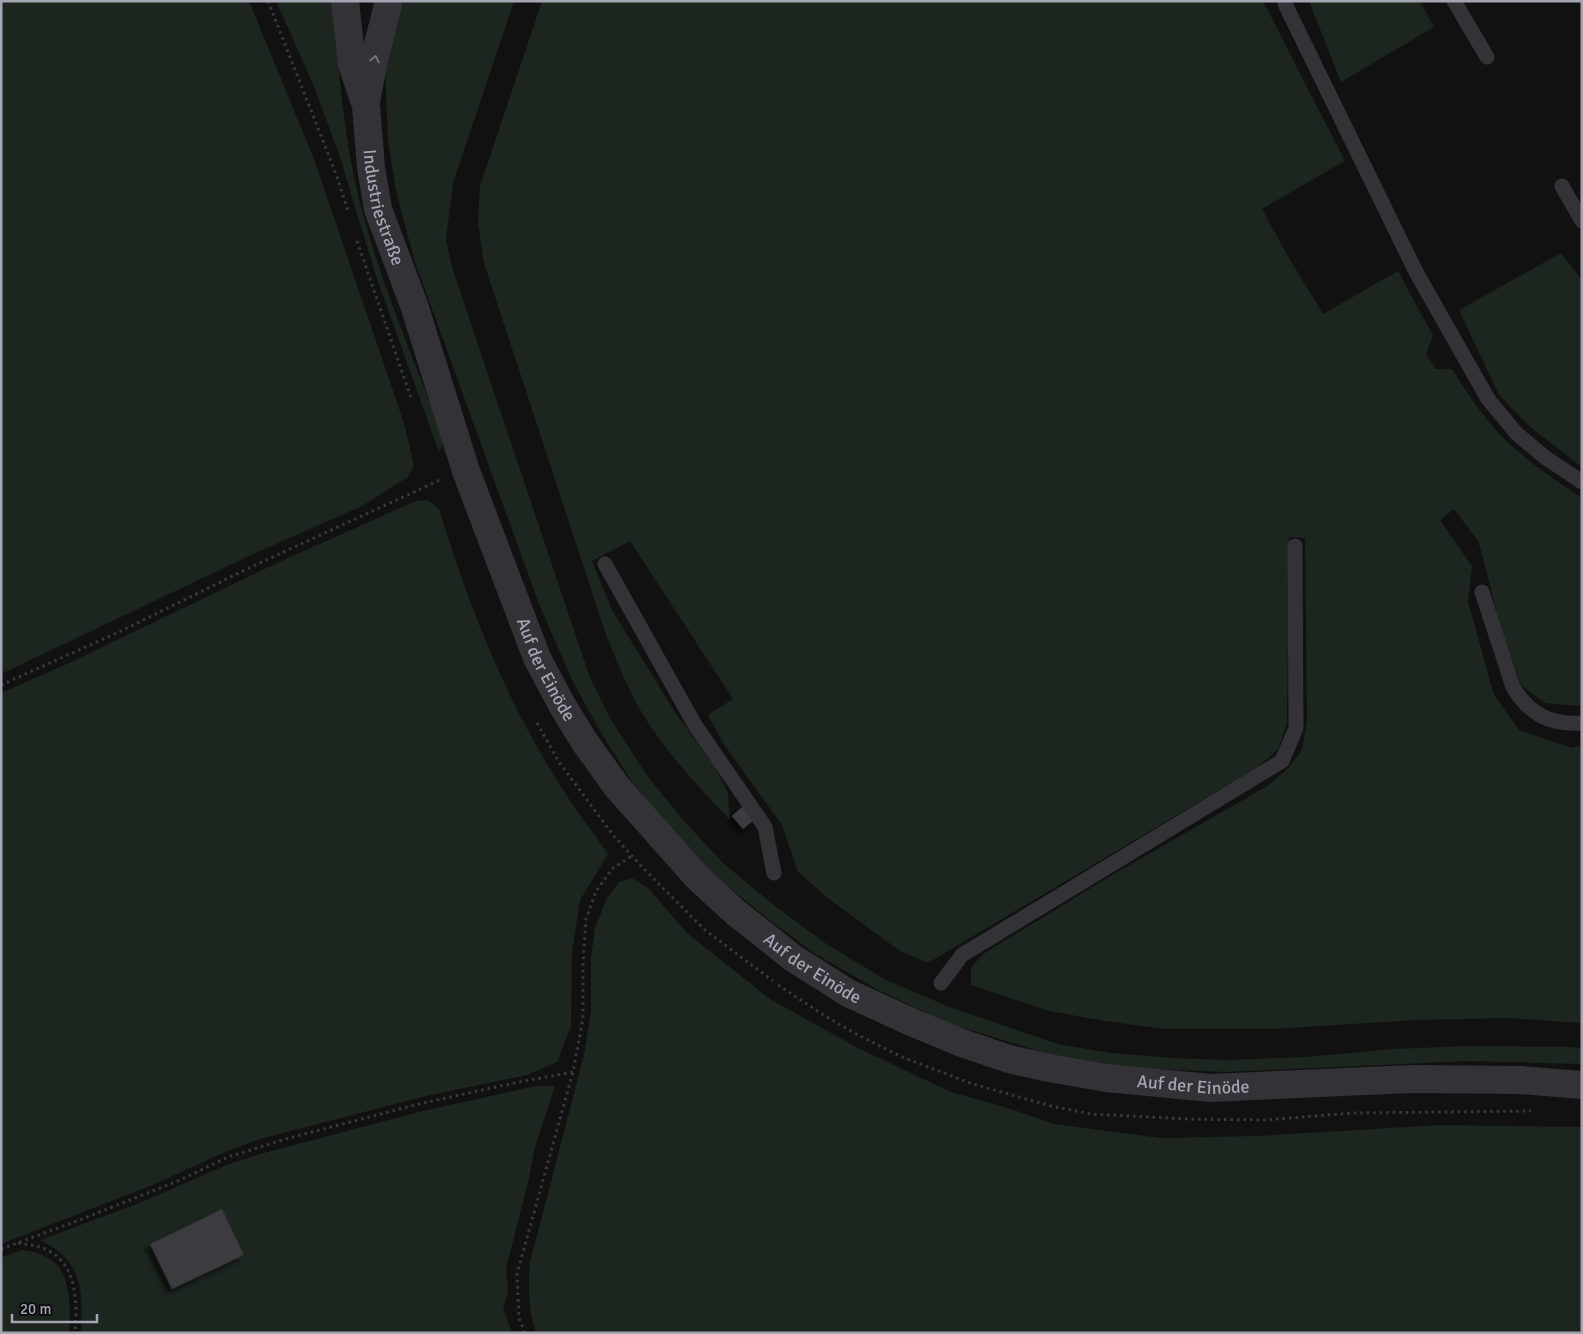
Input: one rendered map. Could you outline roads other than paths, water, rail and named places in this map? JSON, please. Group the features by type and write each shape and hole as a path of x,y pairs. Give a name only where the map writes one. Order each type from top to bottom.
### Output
{"street":[{"name":"Industriestraße","path":"345,1 352,64 366,106 371,168 378,209 414,305"},
{"name":"Industriestraße","path":"366,106 376,52 389,1"},
{"name":"Auf der Einöde","path":"414,305 466,471 498,558 537,658 562,705 584,741 617,787 654,830 697,877 735,912 793,958 848,993 962,1043 1009,1059 1106,1078 1210,1088 1412,1079 1512,1080 1582,1084"}],"lane":[{"path":"1454,1 1487,57"},
{"path":"1285,2 1416,272 1488,399 1517,434 1546,458 1582,482"},
{"path":"1562,186 1582,220"},
{"path":"940,983 962,955 1282,761 1296,728 1295,546"},
{"path":"605,564 695,725 764,826 774,873"},
{"path":"1482,592 1513,688 1522,702 1544,718 1565,724 1582,722"}]}
